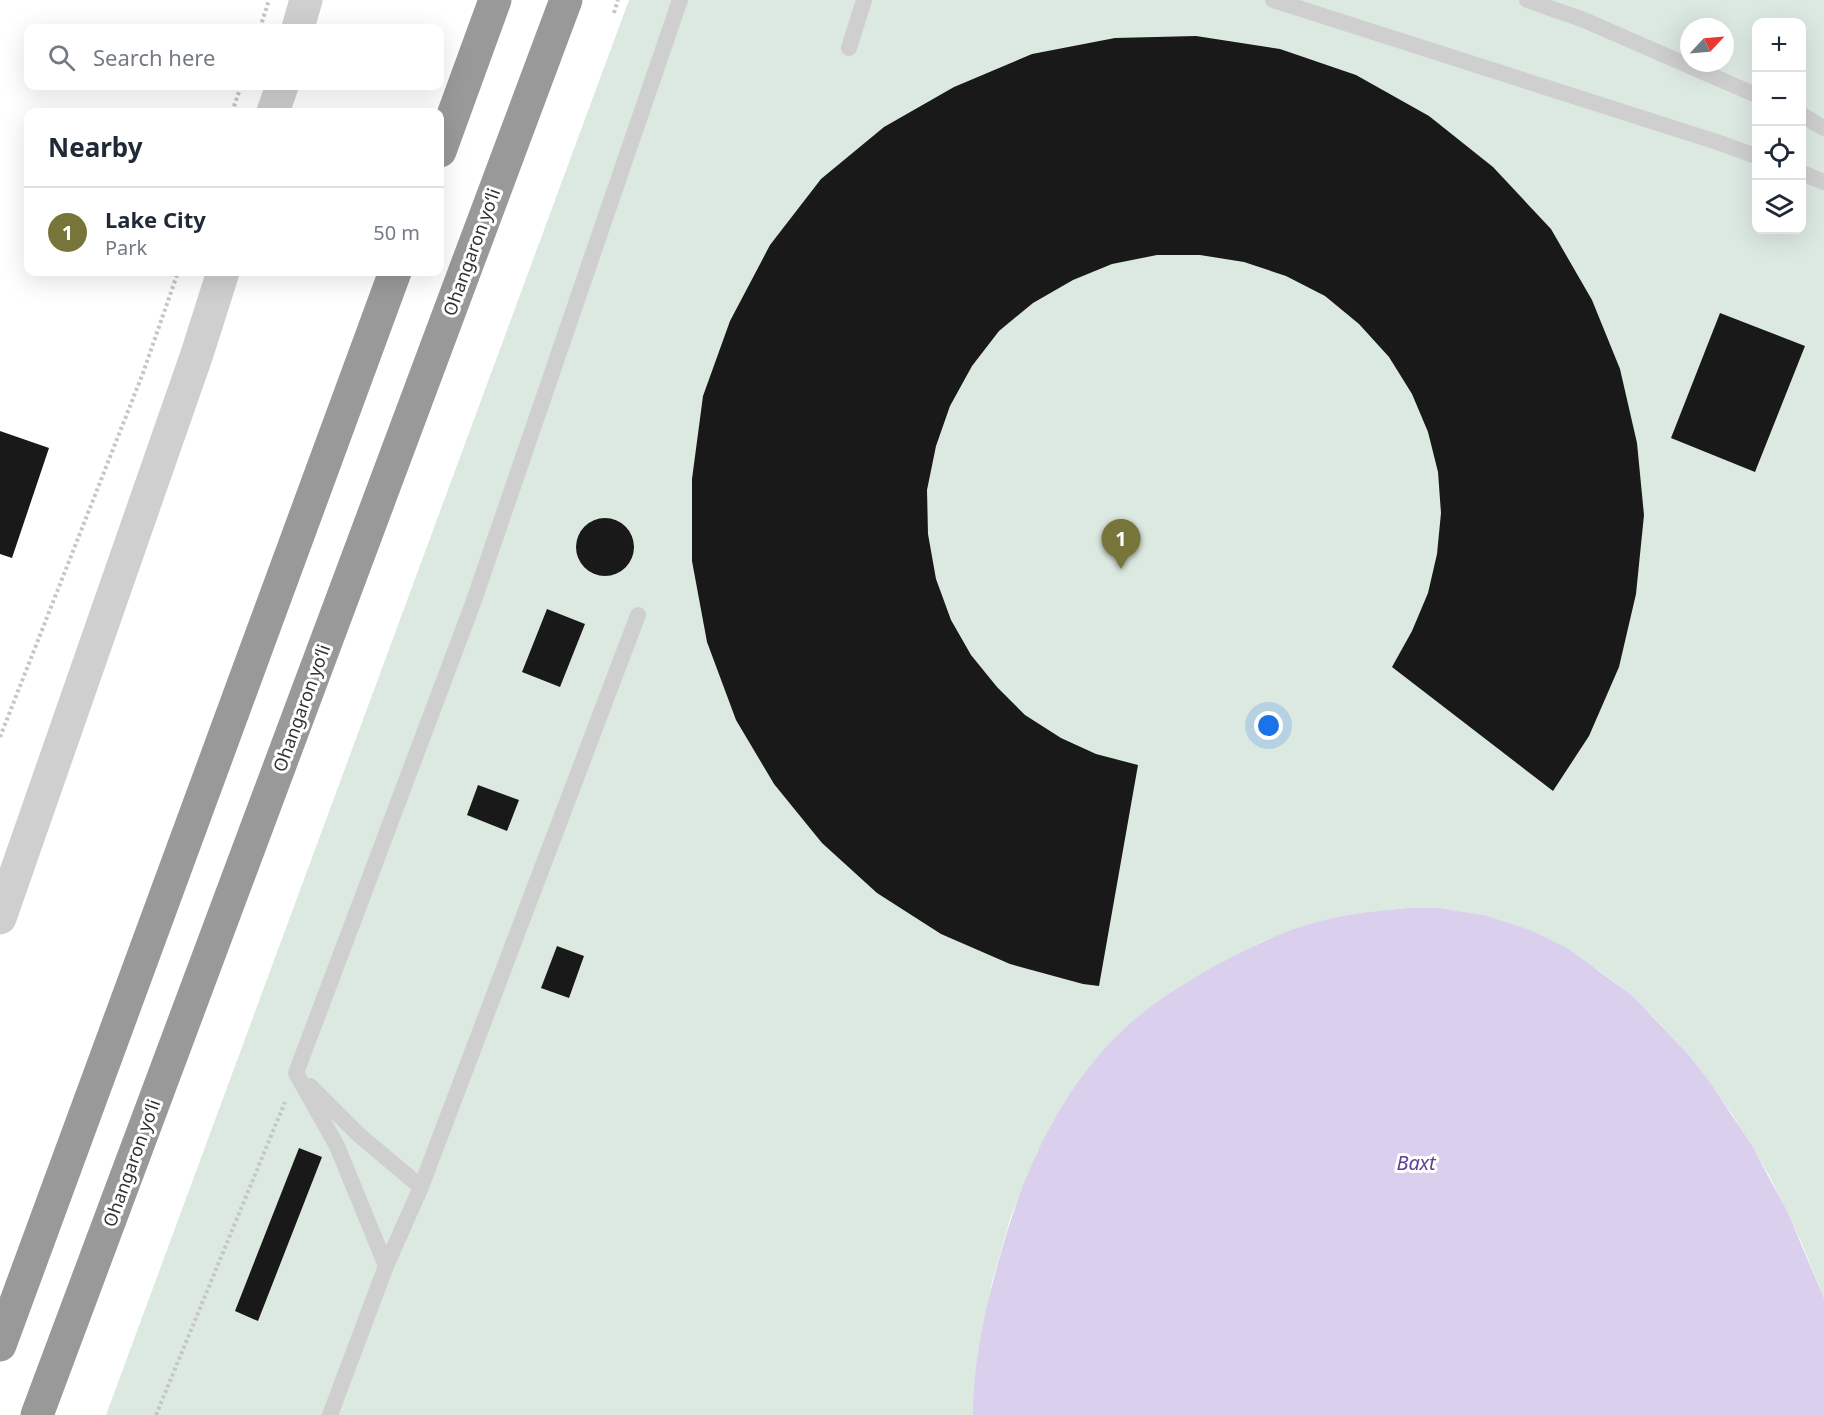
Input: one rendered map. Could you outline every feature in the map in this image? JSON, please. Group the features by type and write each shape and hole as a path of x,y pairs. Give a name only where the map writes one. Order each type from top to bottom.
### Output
{"highway":[{"path":"444,140 495,0"},
{"name":"Ohangaron yoʻli","path":"37,1415 566,0"},
{"path":"0,1345 394,276"}],"street":[{"path":"299,24 306,0"},
{"path":"274,108 281,90"},
{"path":"0,918 197,354 222,276"}],"lane":[{"path":"386,1266 337,1146 297,1073 472,606 680,0"},
{"path":"849,48 864,0"},
{"path":"1273,0 1752,155"},
{"path":"1527,0 1584,20 1752,93"},
{"path":"1806,117 1824,128"},
{"path":"1806,175 1824,182"},
{"path":"330,1415 386,1266 421,1187 638,615"},
{"path":"297,1073 359,1135 421,1187"}],"path":[{"path":"261,24 269,0"},
{"path":"614,13 618,0"},
{"path":"233,108 240,90"},
{"path":"0,737 143,373 177,276"},
{"path":"156,1415 297,1073"}],"shaded area":[{"path":"629,0 1824,0 1824,1298 1802,1244 1770,1177 1732,1114 1688,1054 1633,996 1598,970 1438,908 1407,908 1340,917 1301,927 1261,942 1224,961 1038,1150 1011,1216 992,1282 977,1366 973,1415 106,1415"}],"water":[{"name":"Baхt","path":"1407,908 1438,908 1487,916 1530,930 1567,948 1633,996 1688,1054 1751,1144 1787,1211 1824,1298 1824,1415 973,1415 975,1374 986,1310 1012,1217 1036,1155 1051,1125 1068,1096 1088,1069 1110,1044 1143,1013 1182,986 1243,951 1290,931 1323,921 1356,914"}],"building":[{"path":"1196,36 1280,49 1356,75 1429,116 1493,167 1551,229 1592,300 1620,369 1637,443 1644,515 1636,594 1619,667 1589,736 1553,791 1392,667 1412,631 1428,593 1437,554 1441,513 1438,472 1428,432 1412,394 1389,357 1359,324 1325,296 1286,276 1244,262 1200,255 1157,255 1112,264 1073,280 1033,303 999,331 972,366 950,406 936,446 927,490 928,534 936,579 951,620 971,655 997,687 1025,715 1061,738 1096,754 1138,765 1099,986 1083,984 1010,964 941,934 877,893 822,843 774,784 736,720 707,642 692,561 692,479 703,396 730,321 770,245 821,179 884,127 954,87 1032,54 1115,38"},
{"path":"1720,313 1805,346 1755,472 1671,438"},
{"path":"0,431 49,448 12,558 0,554"},
{"path":"605,518 616,520 629,531 634,547 632,558 621,571 605,576 594,574 581,563 576,547 578,536 589,523"},
{"path":"547,609 585,624 560,687 522,672"},
{"path":"478,785 519,800 507,831 467,815"},
{"path":"557,946 584,956 569,998 541,988"},
{"path":"299,1148 322,1157 258,1321 235,1311"}],"place":[{"name":"Lake City","path":"1121,569"}]}
